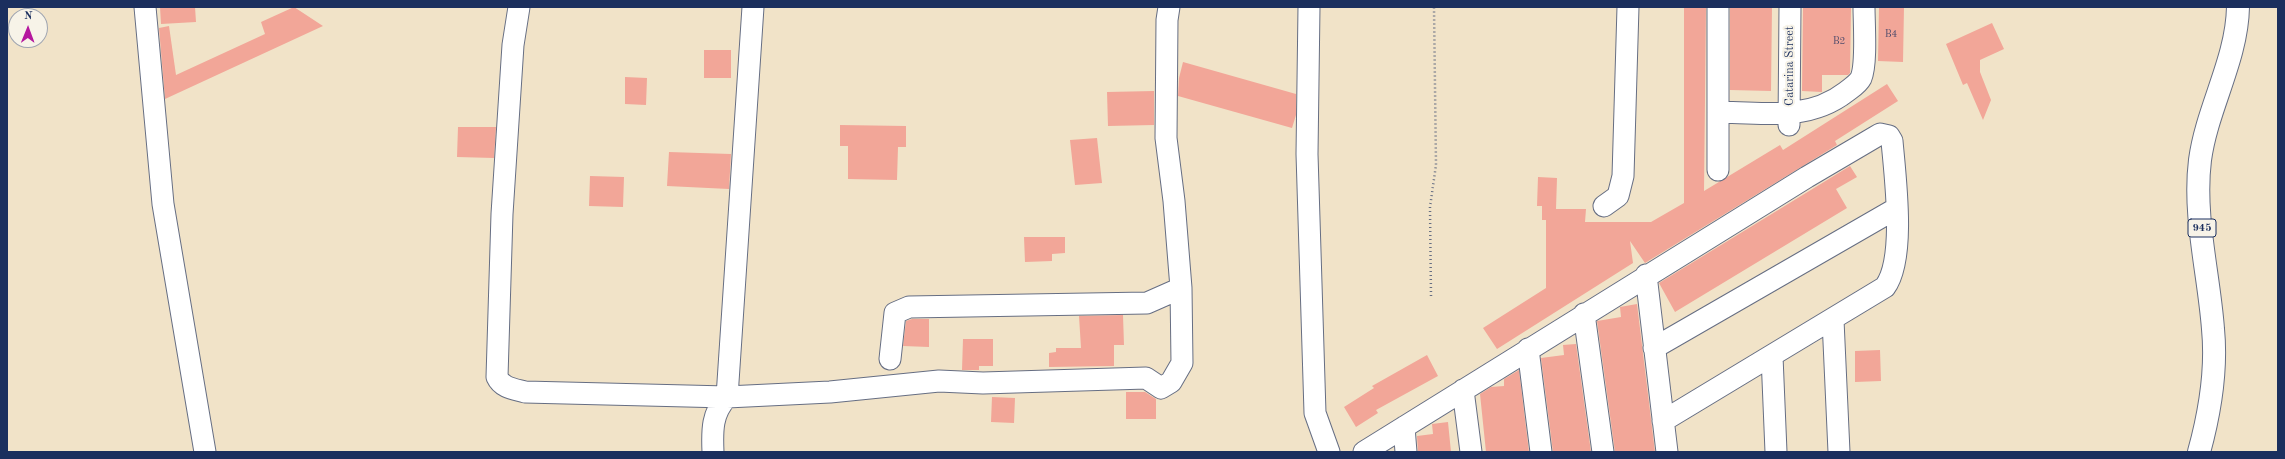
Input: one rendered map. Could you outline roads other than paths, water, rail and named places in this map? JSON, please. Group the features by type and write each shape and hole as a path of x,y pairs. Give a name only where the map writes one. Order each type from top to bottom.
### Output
{"main road":[{"name":"945","path":"2199,452 2207,422 2213,380 2214,330 2198,196 2200,160 2209,123 2228,64 2238,7"}],"street":[{"path":"145,7 163,204 205,452"},
{"path":"519,7 513,45 502,214 497,377 500,382 507,387 525,392 728,397 830,392 939,381 983,383 1146,378 1161,388 1171,382 1182,363 1181,288 1174,201 1166,138 1167,20 1170,7"},
{"path":"713,452 712,435 717,408 728,397 753,7"},
{"path":"1309,7 1307,154 1315,412 1329,452"},
{"path":"1604,206 1618,196 1622,187 1628,7"},
{"path":"1718,7 1718,170"},
{"name":"Catarina Street","path":"1789,119 1790,7"},
{"path":"1718,112 1789,119 1828,104 1854,86 1861,78 1864,68 1864,7"},
{"path":"1364,452 1646,275 1880,134 1889,136 1892,141 1897,208 1894,261 1890,281 1877,293 1663,421"},
{"path":"1654,348 1897,208"},
{"path":"1646,275 1667,452"},
{"path":"890,359 895,313 909,307 1147,303 1162,298 1181,288"},
{"path":"1584,314 1603,452"},
{"path":"1833,320 1839,452"},
{"path":"1528,349 1541,452"},
{"path":"1772,356 1776,452"},
{"path":"1463,390 1471,452"},
{"path":"1404,427 1406,452"}]}
